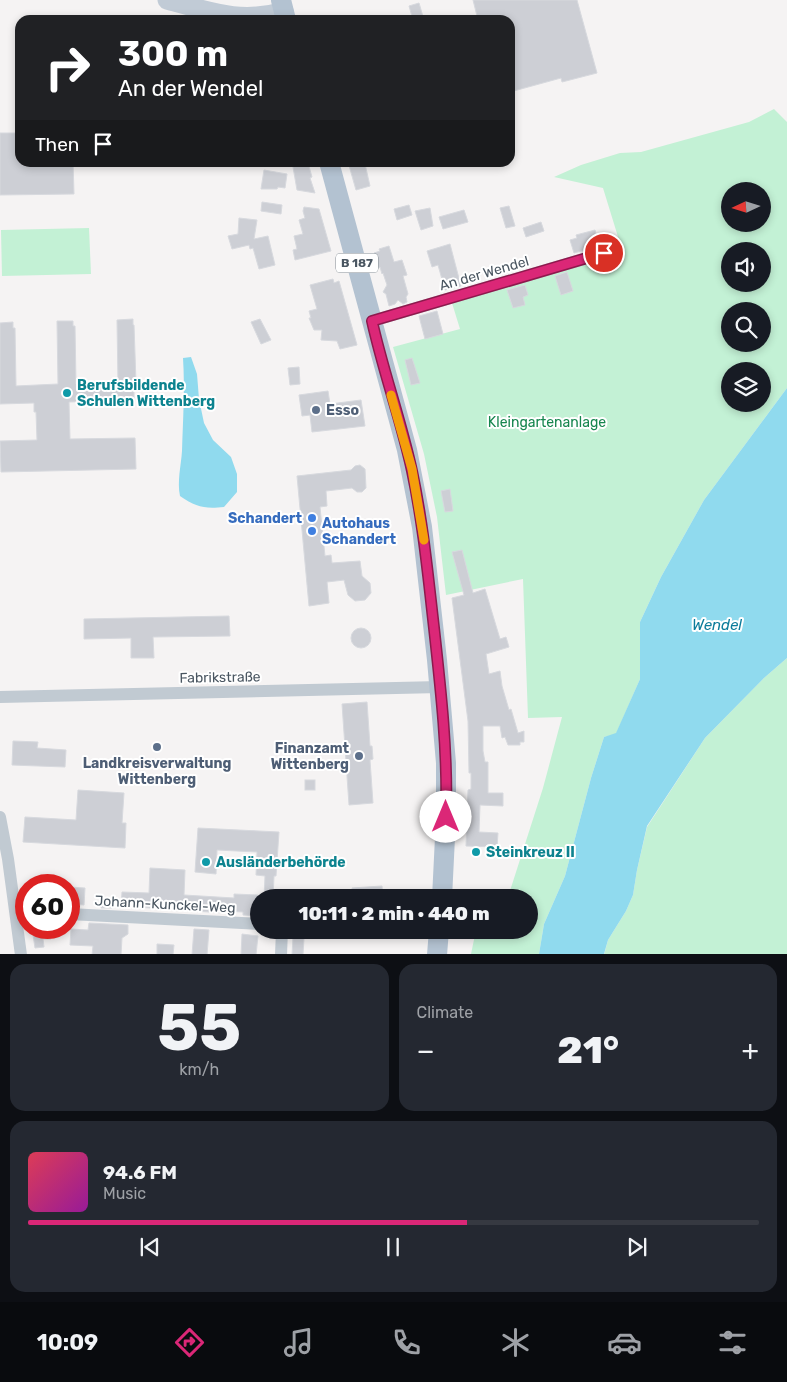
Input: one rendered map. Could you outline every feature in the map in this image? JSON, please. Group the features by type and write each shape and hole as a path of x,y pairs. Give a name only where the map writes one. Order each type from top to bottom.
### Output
{"main road":[{"path":"167,0 231,15"},
{"path":"268,15 283,10"},
{"name":"B 187","path":"330,167 408,456 420,508 440,687 445,760 446,806 442,889"},
{"path":"437,954 438,939"}],"street":[{"name":"An der Wendel","path":"372,321 604,253"},
{"name":"Fabrikstraße","path":"0,697 440,687"},
{"path":"0,817 4,860 15,894"},
{"name":"Johann-Kunckel-Weg","path":"80,915 250,924"},
{"path":"21,939 21,954"},
{"path":"281,954 282,939"}],"green space":[{"name":"Kleingartenanlage","path":"774,109 787,122 787,388 771,410 771,362 721,362 721,412 769,412 704,500 661,577 640,622 640,679 616,734 604,737 565,876 544,924 539,954 471,954 474,939 538,939 538,889 511,889 543,788 562,717 528,718 523,579 446,595 437,517 424,454 393,347 460,329 452,303 623,253 603,188 554,177 581,165 620,153 641,152 749,122"},
{"path":"89,228 91,274 2,276 1,230"},
{"path":"787,658 787,954 604,954 608,940 626,911 633,895 647,827 705,738 764,678"}],"water":[{"path":"191,357 197,374 199,399 204,423 213,440 231,457 237,474 237,492 224,507 211,508 200,506 180,496 179,479 184,404 183,358"},
{"name":"Wendel","path":"787,388 787,658 764,678 705,738 647,826 633,895 626,911 608,940 604,954 539,954 544,924 565,876 604,737 616,733 640,679 640,622 661,577 704,500"}],"building":[{"path":"473,0 577,0 597,73 562,82 561,78 515,91 515,15 477,15"},
{"path":"419,3 423,15 412,15 409,6"},
{"path":"0,133 15,133 15,167 73,167 74,194 0,195"},
{"path":"293,167 309,167 312,177 310,178 315,193 297,190"},
{"path":"349,167 366,167 370,186 356,190"},
{"path":"264,170 287,174 285,188 261,189"},
{"path":"262,202 282,205 281,214 261,211"},
{"path":"409,205 412,215 397,220 394,209"},
{"path":"509,206 515,226 506,228 500,208"},
{"path":"304,207 319,209 331,251 295,260 293,250 297,249 294,236 303,234 299,220 305,218"},
{"path":"430,208 433,226 421,230 415,211"},
{"path":"464,210 468,222 443,229 439,217"},
{"path":"239,218 257,220 254,239 268,236 275,265 259,269 253,248 250,249 249,245 232,249 228,236 238,234"},
{"path":"541,222 544,231 526,237 523,228"},
{"path":"595,230 600,246 574,253 570,240 577,238 576,235"},
{"path":"450,244 461,286 445,290 438,265 432,267 427,251"},
{"path":"389,246 394,262 402,260 407,275 403,276 408,294 406,297 407,302 403,304 398,300 395,304 389,306 386,294 383,292 387,285 380,267 378,268 374,253 380,251 379,249"},
{"path":"567,272 573,291 561,295 555,276"},
{"path":"333,279 334,283 339,281 357,345 340,349 337,341 321,340 322,330 314,330 309,318 311,318 309,311 317,309 310,285"},
{"path":"525,285 528,295 523,297 525,305 513,308 507,290"},
{"path":"437,311 443,334 425,339 419,316"},
{"name":"Berufsbildende Schulen Wittenberg","path":"133,319 136,383 134,383 134,400 69,402 70,439 135,438 136,469 1,472 0,441 37,440 34,403 0,404 0,323 13,322 13,328 15,328 16,386 58,384 57,321 73,321 73,326 75,326 76,384 118,383 117,320"},
{"path":"260,319 271,340 261,344 251,322"},
{"path":"412,358 420,383 411,385 405,360"},
{"path":"299,367 300,384 290,385 288,368"},
{"path":"328,391 330,404 361,400 365,426 312,432 310,415 302,416 299,395"},
{"name":"Autohaus Schandert","path":"360,465 365,469 366,488 362,492 357,492 352,488 326,491 327,506 320,507 325,556 331,555 332,563 360,561 362,576 370,583 371,593 365,600 355,601 348,595 344,580 327,582 329,603 309,606 297,476 351,470 355,466"},
{"path":"450,489 453,511 445,512 441,491"},
{"path":"462,550 473,593 485,589 500,639 506,637 509,647 486,654 489,674 500,671 502,686 518,733 524,731 524,742 520,742 520,745 508,745 505,737 502,738 500,726 483,726 483,751 485,762 488,762 488,793 503,793 503,806 480,805 479,832 498,833 497,847 466,846 468,790 471,789 471,773 469,773 468,721 452,598 464,595 452,552"},
{"path":"229,616 230,636 153,637 154,658 131,658 131,638 84,639 84,619"},
{"path":"361,628 368,631 371,638 368,645 361,648 354,645 351,638 354,631"},
{"name":"Finanzamt Wittenberg","path":"367,702 370,746 372,746 373,759 370,760 373,803 349,805 342,704"},
{"path":"13,741 38,742 37,748 66,750 65,767 12,765"},
{"path":"305,780 315,780 315,790 305,790"},
{"path":"78,790 124,793 122,823 126,823 125,848 23,842 25,817 76,820"},
{"name":"Ausländerbehörde","path":"198,828 279,832 273,889 264,889 265,876 256,875 257,852 217,850 216,874 195,872"},
{"path":"150,868 185,870 184,895 234,898 234,894 250,895 250,916 243,915 243,912 224,911 224,913 121,906 122,892 149,893"},
{"path":"382,886 382,889 352,889"},
{"path":"80,888 85,888 84,905 80,905"},
{"path":"102,901 113,901 112,908 101,908"},
{"path":"89,923 128,925 128,934 122,938 121,954 92,954 93,946 70,945 70,939 80,939 80,930 88,930"},
{"path":"194,929 209,930 207,954 192,954"},
{"path":"242,934 250,935 250,939 258,939 256,954 241,954"},
{"path":"34,939 43,939 44,947 35,948"},
{"path":"293,939 304,939 303,954 292,954"},
{"path":"157,944 174,945 173,954 157,954"}],"slow traffic":[{"path":"391,395 412,469 424,540"}],"place":[{"name":"Berufsbildende Schulen Wittenberg","path":"67,393"},
{"name":"Esso","path":"316,410"},
{"name":"Schandert","path":"312,518"},
{"name":"Autohaus Schandert","path":"312,531"},
{"name":"Landkreisverwaltung Wittenberg","path":"157,747"},
{"name":"Finanzamt Wittenberg","path":"359,756"},
{"name":"Steinkreuz II","path":"476,852"},
{"name":"Ausländerbehörde","path":"206,862"}],"route":[{"path":"446,817 446,763 440,687 420,508 412,469 372,321 604,253"}]}
